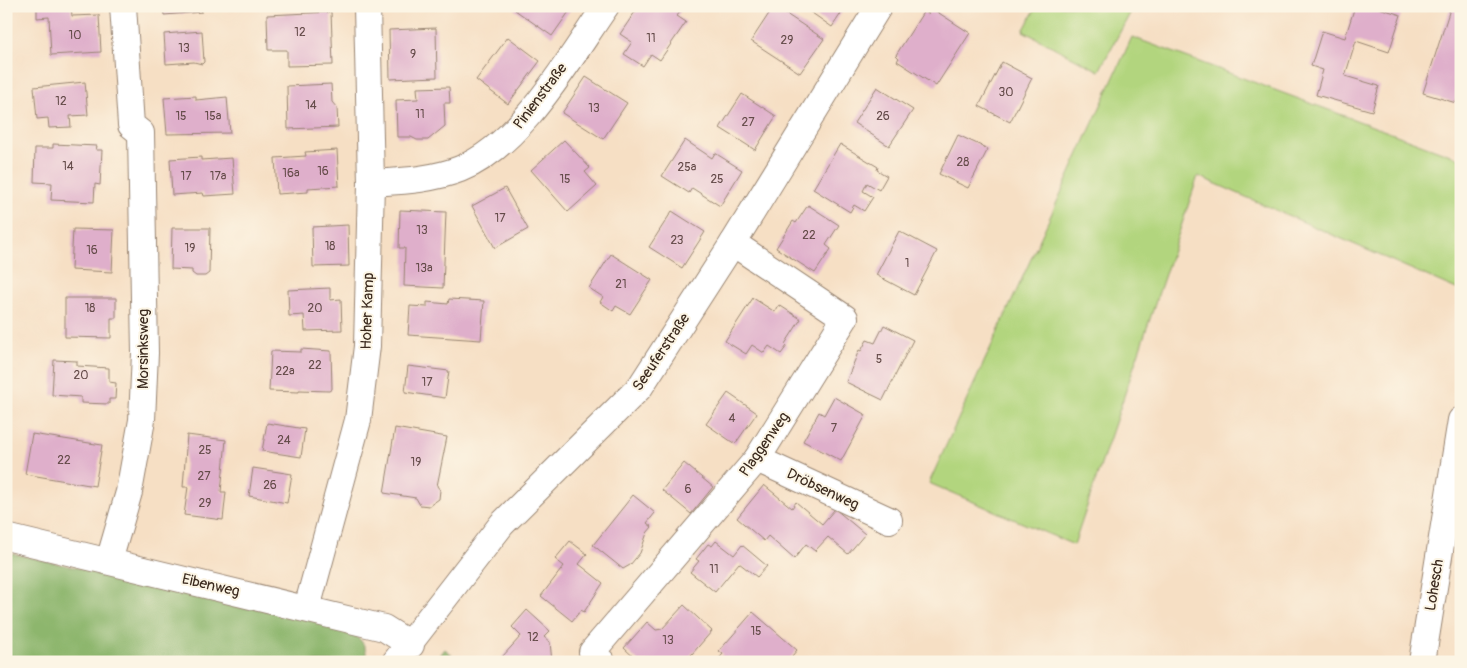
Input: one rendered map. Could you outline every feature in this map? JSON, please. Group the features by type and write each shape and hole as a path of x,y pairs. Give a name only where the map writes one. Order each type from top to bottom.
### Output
{"street":[{"name":"Morsinksweg","path":"109,561 129,492 142,420 144,353 140,133 131,125 122,6"},
{"name":"Morsinksweg","path":"140,6 148,127 140,133"},
{"name":"Hoher Kamp","path":"307,608 358,420 367,346 370,183 367,6"},
{"name":"Pinienstraße","path":"370,183 431,178 461,168 486,155 509,138 531,113 606,6"},
{"name":"Seeuferstraße","path":"403,653 502,524 640,387 733,243 879,6"},
{"name":"Plaggenweg","path":"602,662 592,652 757,458 845,318 733,243"},
{"name":"Lohesch","path":"1422,662 1461,420"},
{"name":"Dröbsenweg","path":"757,458 889,520"},
{"name":"Eibenweg","path":"6,537 384,628 403,653"}],"green space":[{"path":"1037,6 1134,6 1099,71 1023,31"},
{"path":"1132,37 1461,159 1461,291 1198,176 1074,545 929,483"},
{"path":"6,552 330,624 351,633 361,641 366,653 367,662 6,662"},
{"path":"445,649 459,662 435,662"}],"building":[{"path":"37,6 71,6 72,16 99,15 101,52 51,55 49,17 37,18"},
{"path":"163,6 201,6 202,12 164,15"},
{"path":"518,6 573,6 552,36 515,10"},
{"path":"639,6 684,6 677,16 686,22 660,60 651,54 643,66 624,54 632,42 620,34"},
{"path":"774,6 824,39 800,73 751,41"},
{"path":"802,6 846,6 832,27"},
{"path":"1355,6 1373,6 1401,15 1389,52 1356,41 1345,76 1379,86 1372,111 1316,95 1323,70 1311,66 1322,31 1345,38"},
{"path":"1451,6 1461,6 1461,89 1456,103 1423,93"},
{"path":"931,8 970,33 936,86 897,61 899,58 896,55 924,11 928,14"},
{"path":"331,12 333,65 287,66 287,50 268,50 267,15"},
{"path":"436,28 437,77 390,79 389,30"},
{"path":"202,31 204,62 202,64 194,62 166,64 164,34"},
{"path":"508,37 540,61 508,104 476,80"},
{"path":"1002,62 1032,78 1010,122 979,106"},
{"path":"586,77 627,103 603,139 562,113"},
{"path":"85,82 88,115 70,116 71,127 49,128 48,118 37,119 34,87"},
{"path":"331,84 332,102 337,108 338,127 288,129 287,86"},
{"path":"449,87 450,103 444,103 445,126 428,140 397,137 396,100 418,99 417,88"},
{"path":"877,87 913,110 889,146 854,123"},
{"path":"742,94 776,116 755,150 720,128"},
{"path":"196,96 196,100 227,97 230,133 167,134 164,98"},
{"path":"958,135 988,149 968,188 939,174"},
{"path":"564,140 590,168 585,172 597,186 568,212 531,170"},
{"path":"685,140 712,158 715,153 742,170 720,206 692,188 689,193 662,176"},
{"path":"53,144 97,146 96,150 102,150 100,185 95,184 94,202 51,200 52,183 34,182 35,148 53,148"},
{"path":"840,144 878,167 877,170 887,176 879,190 867,183 863,191 873,197 864,211 854,205 850,212 813,189"},
{"path":"337,150 339,186 308,188 308,192 277,194 275,158 306,156 305,152"},
{"path":"201,157 201,160 232,158 235,194 204,196 203,193 172,195 170,159"},
{"path":"505,188 528,229 495,248 472,206"},
{"path":"808,205 839,225 826,245 831,249 815,273 776,248 793,221 796,223"},
{"path":"400,210 446,212 443,288 404,286 405,248 399,248"},
{"path":"672,211 705,232 682,268 649,247"},
{"path":"348,225 349,266 313,267 312,227"},
{"path":"172,228 210,228 209,273 205,276 196,276 192,273 192,270 171,269"},
{"path":"73,229 114,230 112,272 71,270"},
{"path":"899,231 937,251 914,295 876,275"},
{"path":"611,254 652,280 630,314 616,306 613,311 600,302 603,297 589,288"},
{"path":"330,288 330,300 341,299 342,330 305,331 304,315 289,316 288,290"},
{"path":"65,298 116,298 116,318 111,318 111,338 65,337"},
{"path":"753,298 775,312 779,305 801,319 781,354 769,346 764,353 752,345 746,354 725,341"},
{"path":"449,299 484,301 481,340 408,335 410,306 427,307 427,302 448,304"},
{"path":"884,325 913,340 883,400 846,382 859,350 861,351 867,340 875,343"},
{"path":"301,349 331,351 332,389 329,391 299,390 299,392 269,391 271,351 301,352"},
{"path":"54,360 77,361 77,366 109,368 109,382 116,383 115,399 109,399 109,404 81,403 81,397 52,395"},
{"path":"408,366 449,371 445,398 405,392"},
{"path":"728,393 757,413 735,444 706,424"},
{"path":"834,397 866,415 841,461 803,441 819,412 824,415"},
{"path":"267,423 305,429 301,457 262,451"},
{"path":"395,428 447,437 437,486 440,490 439,499 429,506 420,505 416,498 384,493"},
{"path":"32,434 102,445 95,486 25,474"},
{"path":"187,435 226,440 221,492 226,492 223,520 184,515 188,487 183,487"},
{"path":"684,463 713,487 691,514 662,490"},
{"path":"253,468 292,474 287,503 249,496"},
{"path":"764,485 792,508 796,502 822,524 835,509 865,534 848,554 828,537 815,551 806,544 794,559 768,536 764,541 737,518"},
{"path":"633,495 655,513 647,523 652,527 647,533 640,553 630,565 623,569 593,545"},
{"path":"570,541 587,554 579,564 603,583 584,612 581,610 572,621 541,596 564,566 555,559"},
{"path":"716,541 734,555 742,545 767,566 757,577 739,563 715,592 690,572 699,561 696,559 708,544 712,546"},
{"path":"684,605 712,631 685,662 639,662 624,648 647,622 656,630 662,629"},
{"path":"527,610 550,631 544,637 550,642 552,662 508,662 502,657 521,636 512,627"},
{"path":"753,612 797,650 787,662 716,662 723,654 719,651"}]}
